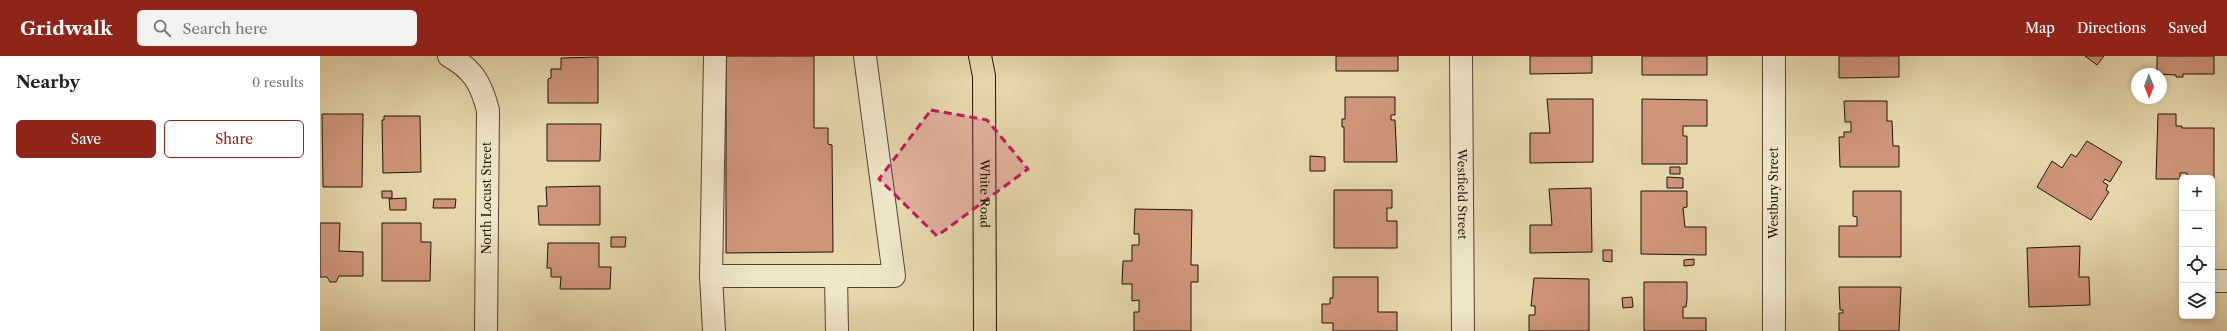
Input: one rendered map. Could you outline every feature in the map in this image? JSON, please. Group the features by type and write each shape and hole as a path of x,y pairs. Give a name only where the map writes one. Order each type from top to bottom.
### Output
{"main road":[{"name":"White Road","path":"980,56 984,76 985,331"}],"street":[{"name":"North Locust Street","path":"449,56 468,69 482,87 488,110 486,331"},
{"path":"714,331 711,276 715,56"},
{"path":"711,276 894,276 865,56"},
{"name":"Westfield Street","path":"1461,56 1463,331"},
{"name":"Westbury Street","path":"1774,56 1774,331"},
{"path":"836,276 837,331"},
{"path":"2215,281 2227,281"}],"highlighted area":[{"path":"931,110 987,120 1028,169 937,236 879,179"}],"building":[{"path":"726,56 814,56 814,128 828,128 828,144 832,145 833,252 726,253"},
{"path":"1336,56 1398,56 1398,71 1336,71"},
{"path":"1530,56 1592,56 1592,73 1530,74"},
{"path":"1642,56 1707,56 1707,75 1642,75"},
{"path":"1839,56 1899,56 1899,77 1839,78"},
{"path":"2085,56 2104,56 2097,65"},
{"path":"2157,56 2214,56 2214,74 2183,74 2183,77 2176,77 2176,75 2167,75 2167,68 2157,68"},
{"path":"598,57 598,103 548,103 548,79 551,78 551,69 561,69 561,58"},
{"path":"1345,97 1395,97 1395,115 1391,115 1391,120 1395,120 1397,162 1344,162 1344,127 1342,127 1342,119 1345,119"},
{"path":"1547,99 1593,99 1593,162 1530,163 1530,133 1550,133"},
{"path":"1642,99 1707,100 1707,126 1683,126 1683,136 1687,136 1687,164 1642,164"},
{"path":"1844,101 1887,101 1887,121 1892,121 1893,146 1899,146 1899,167 1840,167 1839,137 1844,137 1844,132 1851,132 1851,122 1845,122"},
{"path":"322,114 363,114 362,187 323,187"},
{"path":"2158,114 2176,114 2176,126 2182,126 2182,128 2214,128 2214,175 2187,175 2187,173 2180,173 2179,179 2156,179"},
{"path":"384,116 420,116 421,172 383,173 382,120 384,120"},
{"path":"547,124 601,124 600,161 547,161"},
{"path":"2087,141 2122,162 2110,182 2105,179 2103,182 2108,185 2106,190 2109,192 2091,220 2037,187 2052,161 2062,168 2071,154 2076,157"},
{"path":"1310,156 1325,157 1325,171 1310,171"},
{"path":"1670,167 1680,167 1680,174 1670,174"},
{"path":"1667,177 1683,178 1683,188 1667,188"},
{"path":"600,186 600,225 539,225 538,206 547,206 546,187"},
{"path":"1591,188 1592,252 1530,253 1530,225 1552,225 1549,189"},
{"path":"1334,190 1392,190 1392,208 1387,208 1387,221 1397,221 1397,248 1334,248"},
{"path":"382,191 392,191 392,198 382,198"},
{"path":"1641,191 1687,191 1687,207 1683,208 1685,227 1706,227 1706,255 1641,254"},
{"path":"1853,191 1901,191 1901,257 1839,257 1839,226 1857,226 1857,217 1853,216"},
{"path":"406,198 406,210 390,210 389,199"},
{"path":"434,199 456,199 455,208 433,208"},
{"path":"1135,209 1192,210 1191,265 1198,265 1198,282 1191,282 1191,331 1134,331 1134,312 1139,312 1139,300 1132,301 1132,284 1122,284 1123,261 1132,261 1132,245 1139,245 1139,234 1134,234"},
{"path":"320,223 340,223 339,251 363,252 363,276 339,276 336,282 330,282 327,277 320,277"},
{"path":"382,223 421,223 421,242 431,242 430,281 382,281"},
{"path":"611,237 626,237 625,247 611,247"},
{"path":"548,243 599,243 599,267 611,267 610,289 560,289 561,277 551,277 551,268 547,268"},
{"path":"2080,246 2079,277 2089,277 2090,305 2029,307 2027,248"},
{"path":"1603,250 1612,250 1612,262 1603,261"},
{"path":"1694,259 1694,265 1684,266 1684,260"},
{"path":"1333,277 1378,277 1378,312 1397,312 1397,331 1333,331 1333,323 1322,323 1322,304 1330,304 1330,298 1333,298"},
{"path":"1534,278 1589,279 1589,331 1529,331 1529,315 1535,315 1535,306 1531,306"},
{"path":"1644,282 1687,282 1687,299 1686,307 1683,307 1683,318 1706,318 1706,331 1644,331"},
{"path":"1839,287 1901,287 1899,331 1839,331 1839,313 1843,313 1843,310 1840,310"},
{"path":"1632,297 1633,307 1623,308 1622,298"}]}
